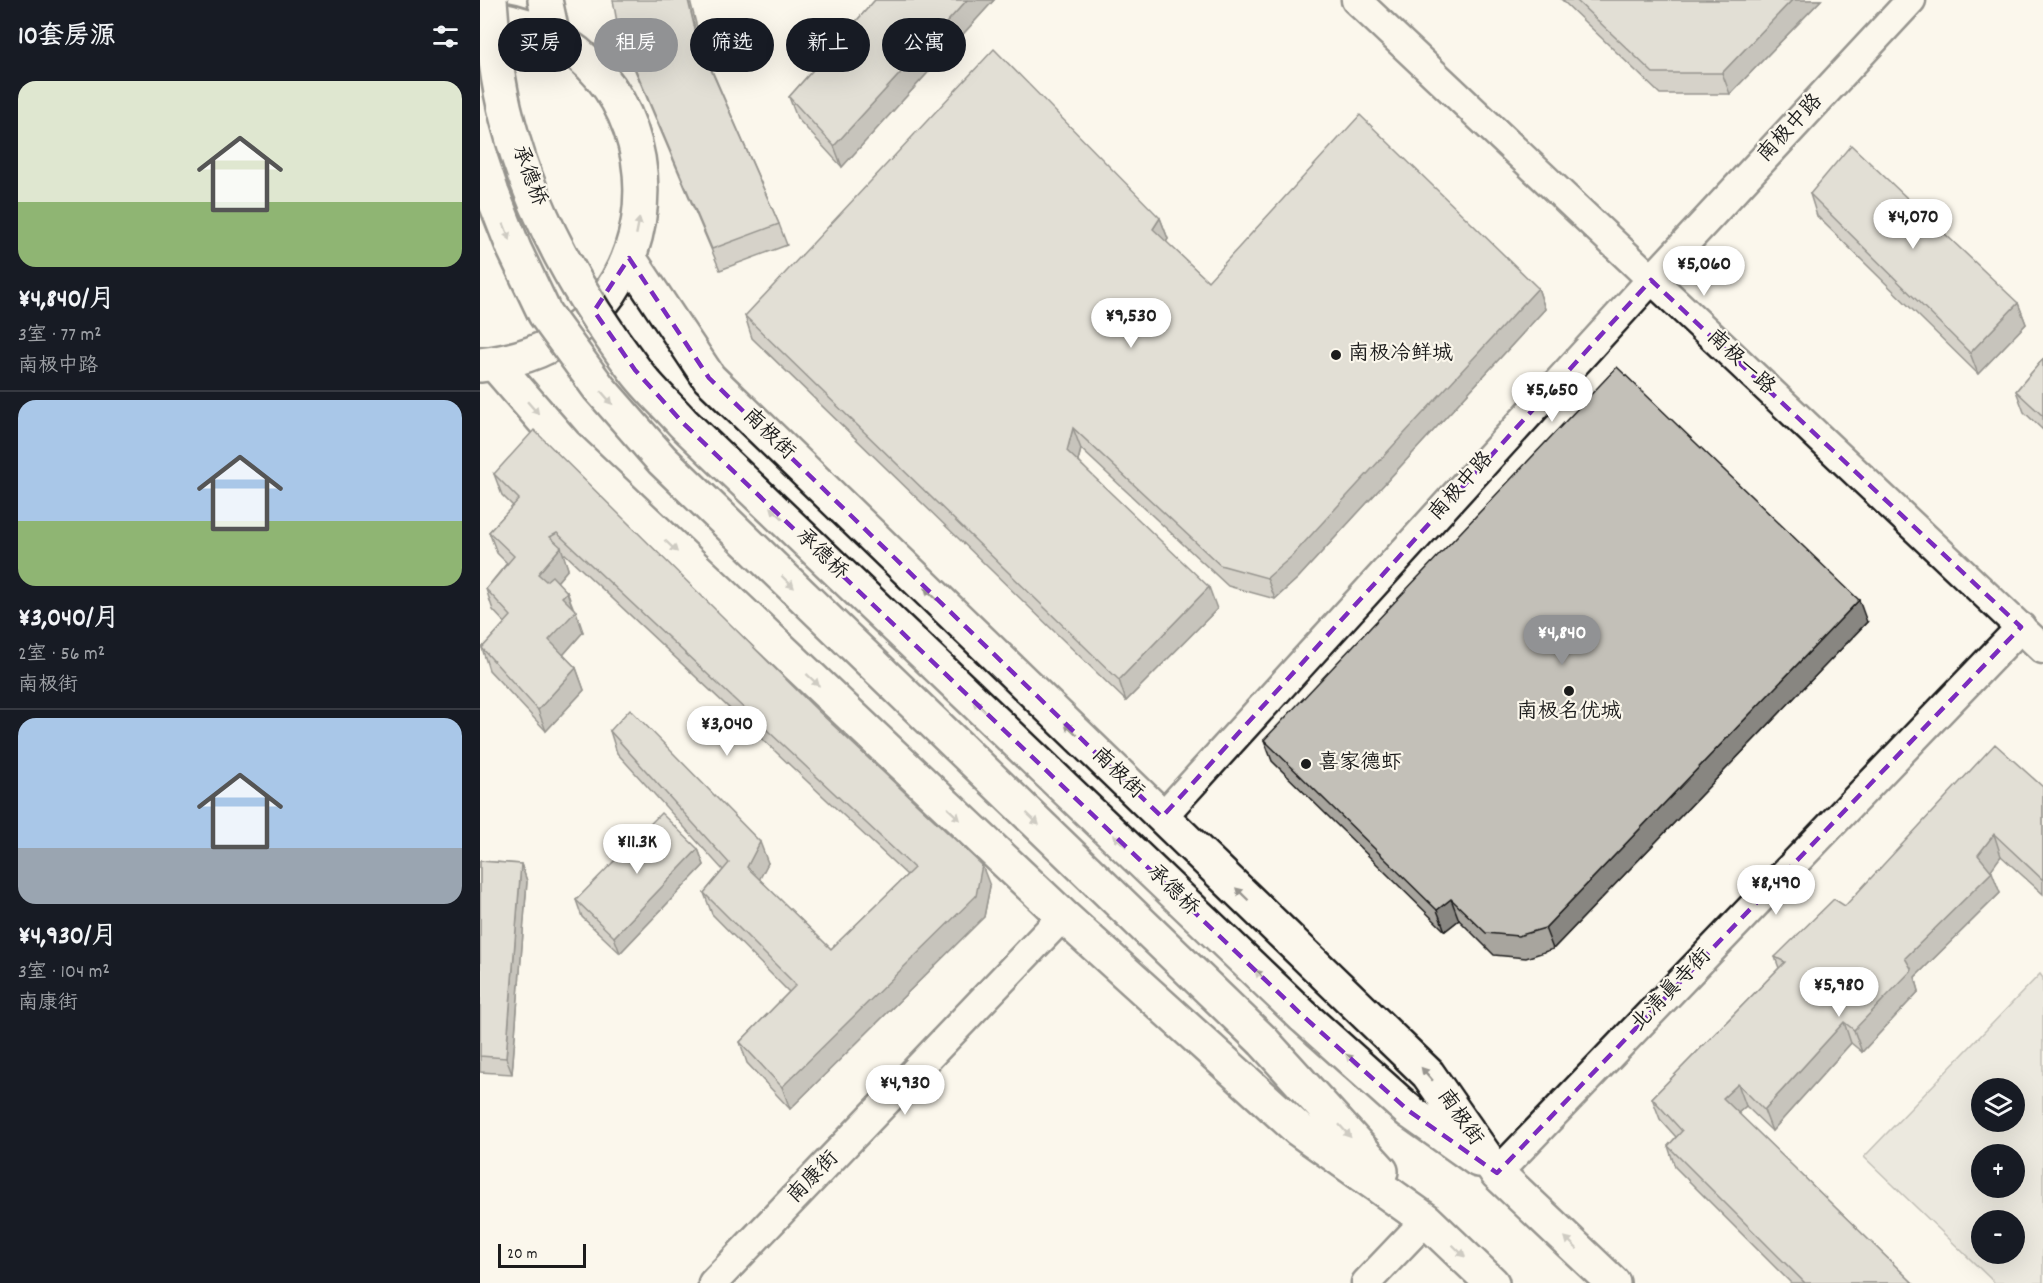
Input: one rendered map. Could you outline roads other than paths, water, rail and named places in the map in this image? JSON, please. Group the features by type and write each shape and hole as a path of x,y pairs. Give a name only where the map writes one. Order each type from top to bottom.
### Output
{"highway":[{"name":"承德桥","path":"490,0 493,44 508,122 528,181 549,230 578,285 635,370 683,423 1303,1016 1409,1111 1497,1173"},
{"path":"545,0 549,18"},
{"path":"480,16 501,18"},
{"path":"488,364 520,358 544,348 566,336 586,320 618,280 629,258 638,231 642,203 637,147 614,95 597,73 582,59"},
{"name":"承德桥","path":"480,157 514,249 545,314 598,388 654,451 1263,1041 1426,1220"},
{"name":"南极街","path":"629,258 709,378 1428,1074 1497,1173 1613,1283"},
{"path":"488,364 565,445 1063,916 1298,1129 1426,1220 1492,1283"}],"street":[{"name":"南极一路","path":"1356,0 2043,649"},
{"name":"南极中路","path":"1162,817 1651,280 1911,0"},
{"name":"北清真寺街","path":"1497,1173 2021,627"},
{"name":"南康街","path":"713,1283 1063,916"},
{"path":"1366,1283 1426,1220"}],"place":[{"name":"南极冷鲜城","path":"1336,355"},
{"name":"南极名优城","path":"1569,691"},
{"name":"喜家德虾","path":"1306,764"}]}
